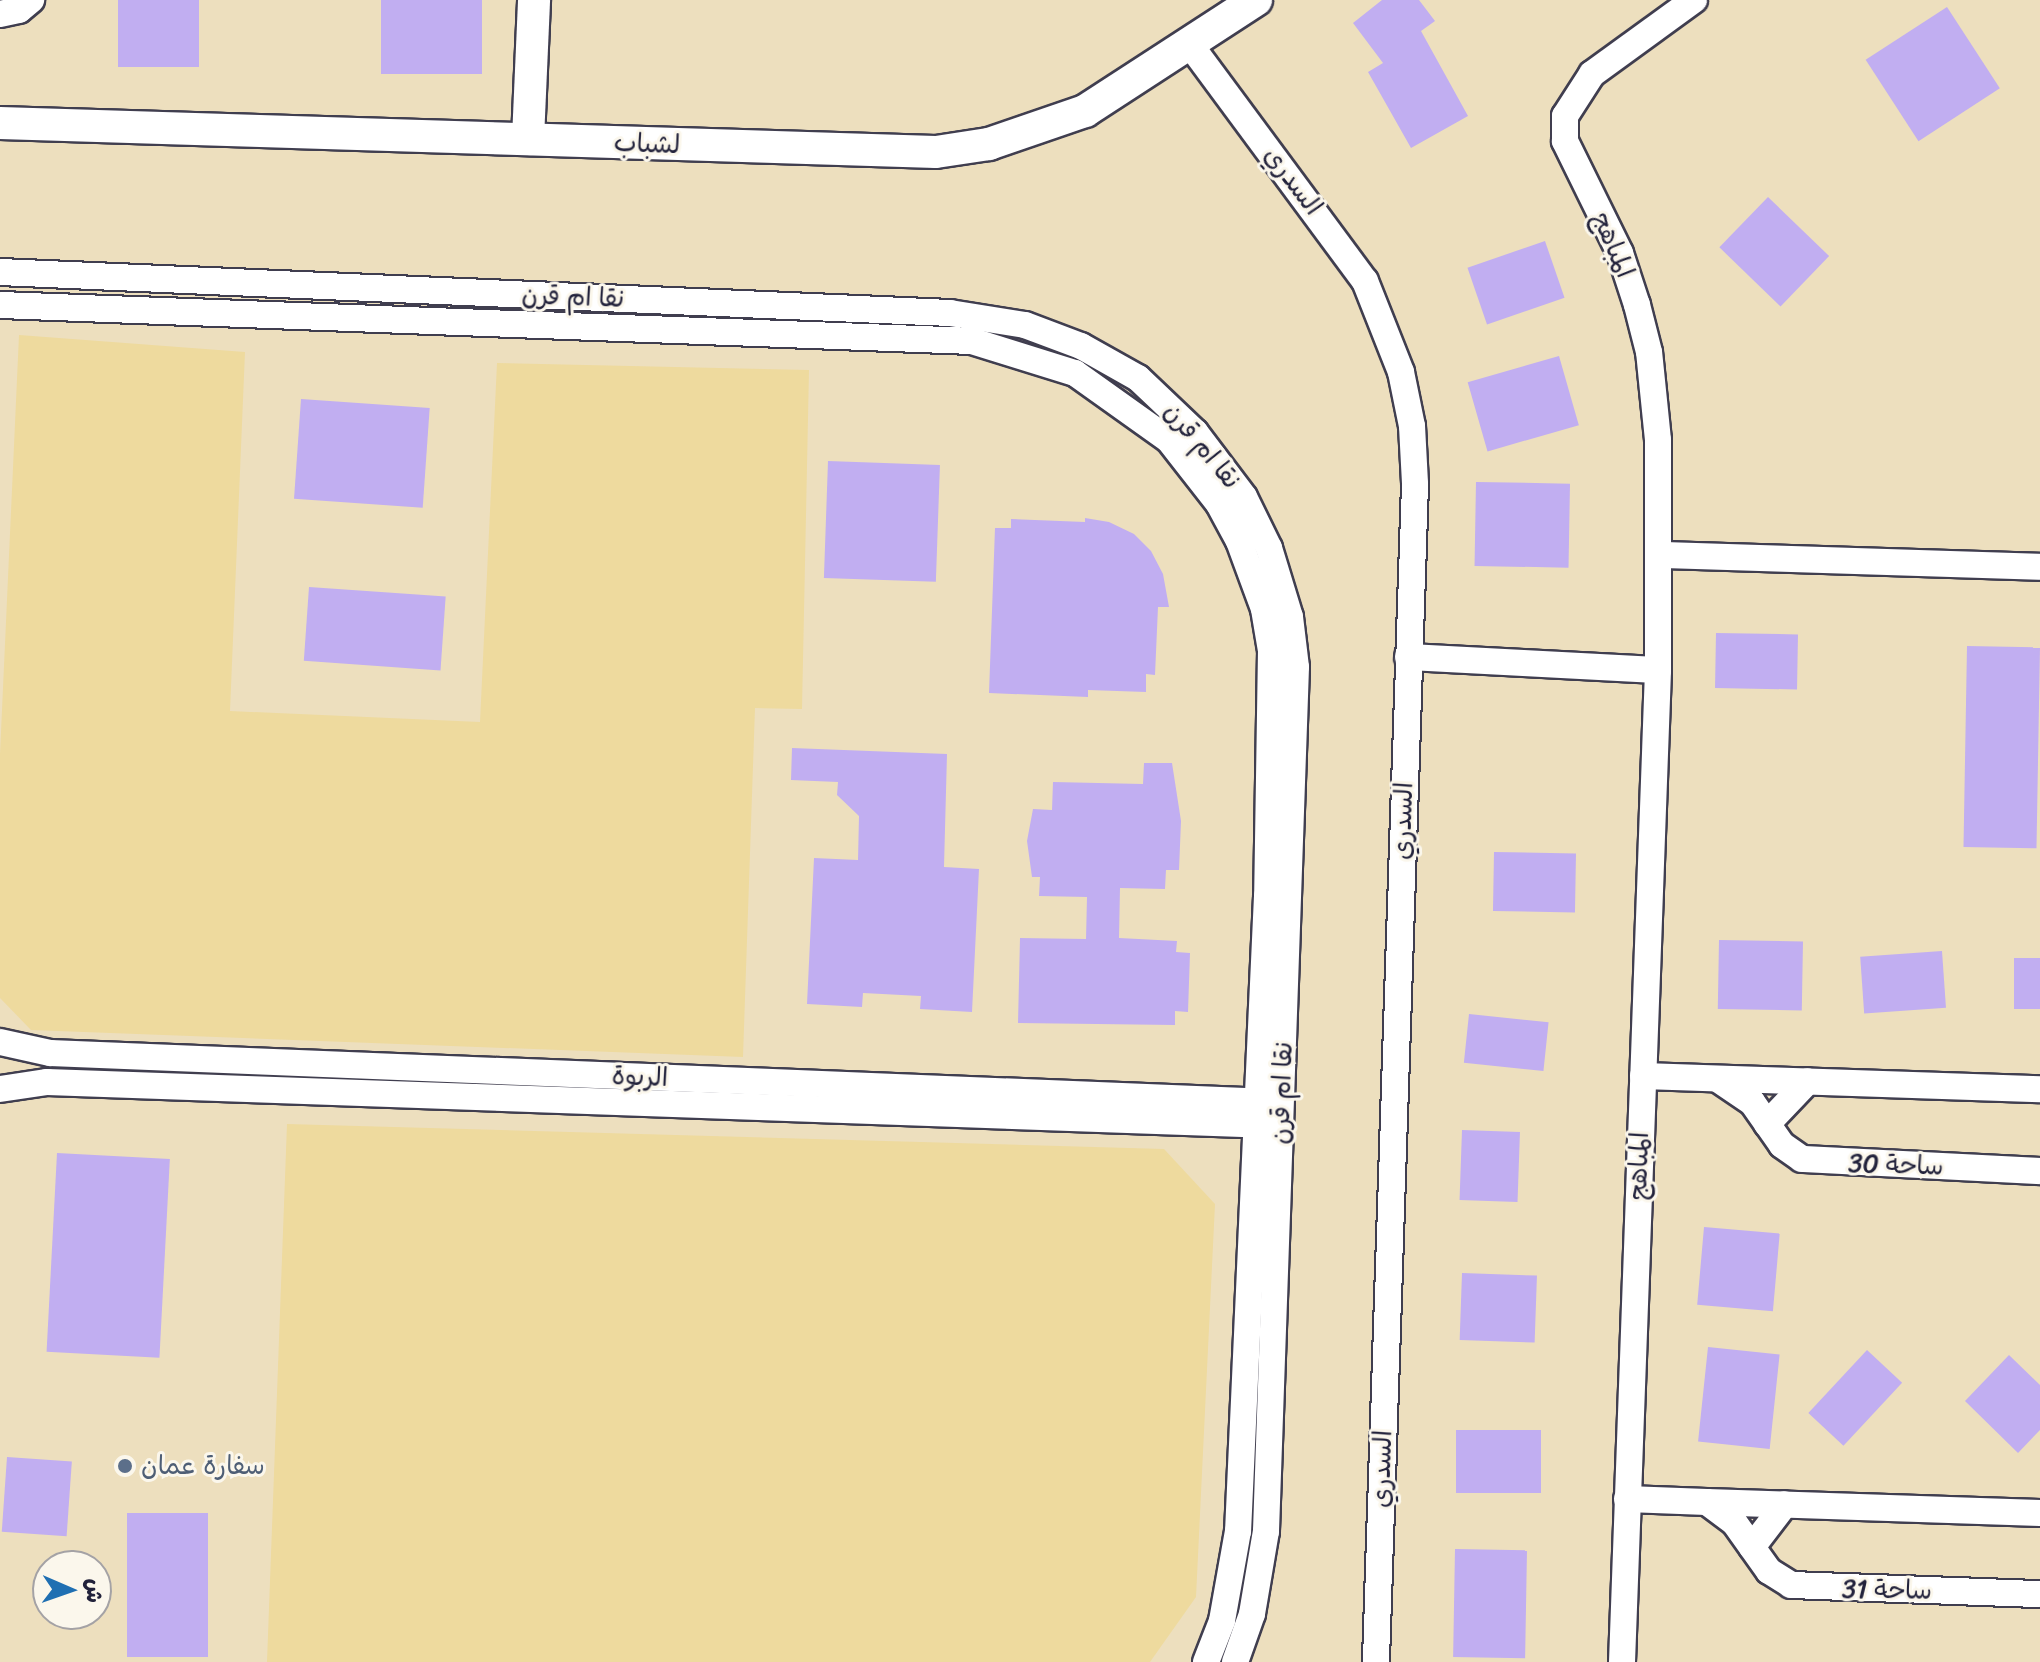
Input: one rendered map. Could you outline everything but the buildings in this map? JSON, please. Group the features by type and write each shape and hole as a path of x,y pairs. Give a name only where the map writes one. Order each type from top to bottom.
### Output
{"street":[{"path":"0,14 19,10 31,0"},
{"path":"528,139 534,0"},
{"name":"لشباب","path":"0,123 936,152 1039,130 1085,111 1191,46 1256,0"},
{"name":"المباهج","path":"1622,1662 1658,670 1661,555 1657,409 1649,352 1620,253 1565,141 1565,116 1592,74 1694,0"},
{"name":"السدري","path":"1191,46 1365,281 1387,328 1412,426 1415,484 1376,1662"},
{"name":"نقا ام قرن","path":"0,272 950,313 1053,335 1138,378 1195,432 1244,497 1269,548 1290,617 1295,774 1238,1531 1228,1598 1206,1662"},
{"name":"نقا ام قرن","path":"0,305 944,339 999,346 1036,357 1108,392 1169,440 1196,472 1239,541 1264,609 1271,651 1267,881 1266,1531 1252,1614 1235,1662"},
{"path":"1661,555 2040,567"},
{"path":"1408,657 1658,670"},
{"name":"الربوة","path":"0,1042 50,1053 1267,1114"},
{"path":"1643,1076 2040,1089"},
{"name":"ساحة 30","path":"1716,1078 1746,1097 1793,1154 1815,1162 2040,1171"},
{"path":"1767,1124 1808,1081"},
{"name":"الربوة","path":"0,1089 47,1082 1267,1114"},
{"path":"1627,1499 2040,1513"},
{"name":"ساحة 31","path":"1707,1502 1734,1522 1780,1580 1802,1588 2040,1594"},
{"path":"1752,1547 1785,1504"}],"sand":[{"path":"19,335 245,352 230,711 480,722 497,363 809,370 802,709 755,708 743,1057 31,1030 0,998 0,754"},
{"path":"287,1124 1164,1149 1215,1204 1196,1597 1150,1662 267,1662"}],"place":[{"name":"سفارة عمان","path":"125,1466"}]}
